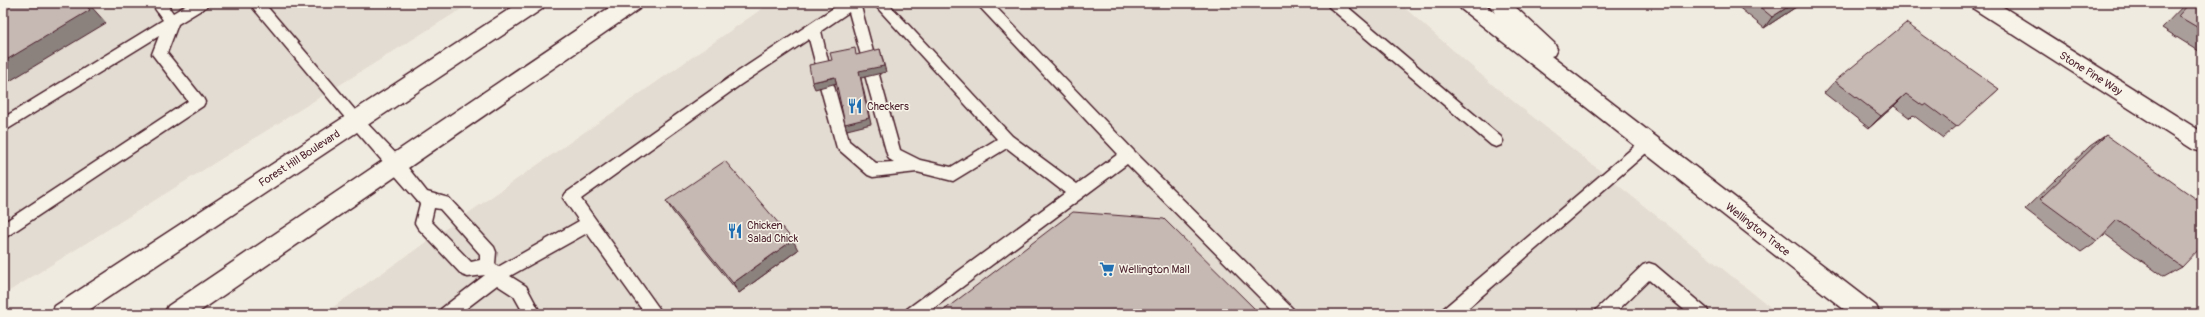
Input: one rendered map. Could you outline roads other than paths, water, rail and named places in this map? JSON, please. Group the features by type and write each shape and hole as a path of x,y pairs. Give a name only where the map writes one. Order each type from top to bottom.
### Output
{"main road":[{"name":"Forest Hill Boulevard","path":"63,314 535,3"},
{"path":"176,314 632,3"},
{"name":"Wellington Trace","path":"1468,3 1647,144 1868,314"},
{"name":"Wellington Trace","path":"1498,3 1647,144"},
{"name":"Stone Pine Way","path":"1981,3 2202,143"}],"lane":[{"path":"158,3 172,22"},
{"path":"3,126 201,3"},
{"path":"256,3 356,121 396,164 422,197 428,202 444,203 488,252 492,271"},
{"path":"656,314 571,198 735,81 853,3 868,59"},
{"path":"880,3 1007,140 1077,193"},
{"path":"983,3 1128,155 1287,314"},
{"path":"1334,3 1496,141"},
{"path":"3,232 198,102 159,54 172,22"},
{"path":"814,29 823,69"},
{"path":"872,75 894,154 917,166 953,174 1007,140"},
{"path":"827,86 842,144 873,170 917,166"},
{"path":"1449,314 1647,144"},
{"path":"913,314 1128,155"},
{"path":"428,202 424,223 468,270 492,271 520,290 533,314"},
{"path":"447,314 492,271 590,223"},
{"path":"1603,314 1649,270 1701,314"}],"place":[{"name":"Checkers","path":"855,106"},
{"name":"Chicken Salad Chick","path":"735,231"},
{"name":"Wellington Mall","path":"1107,269"}]}
